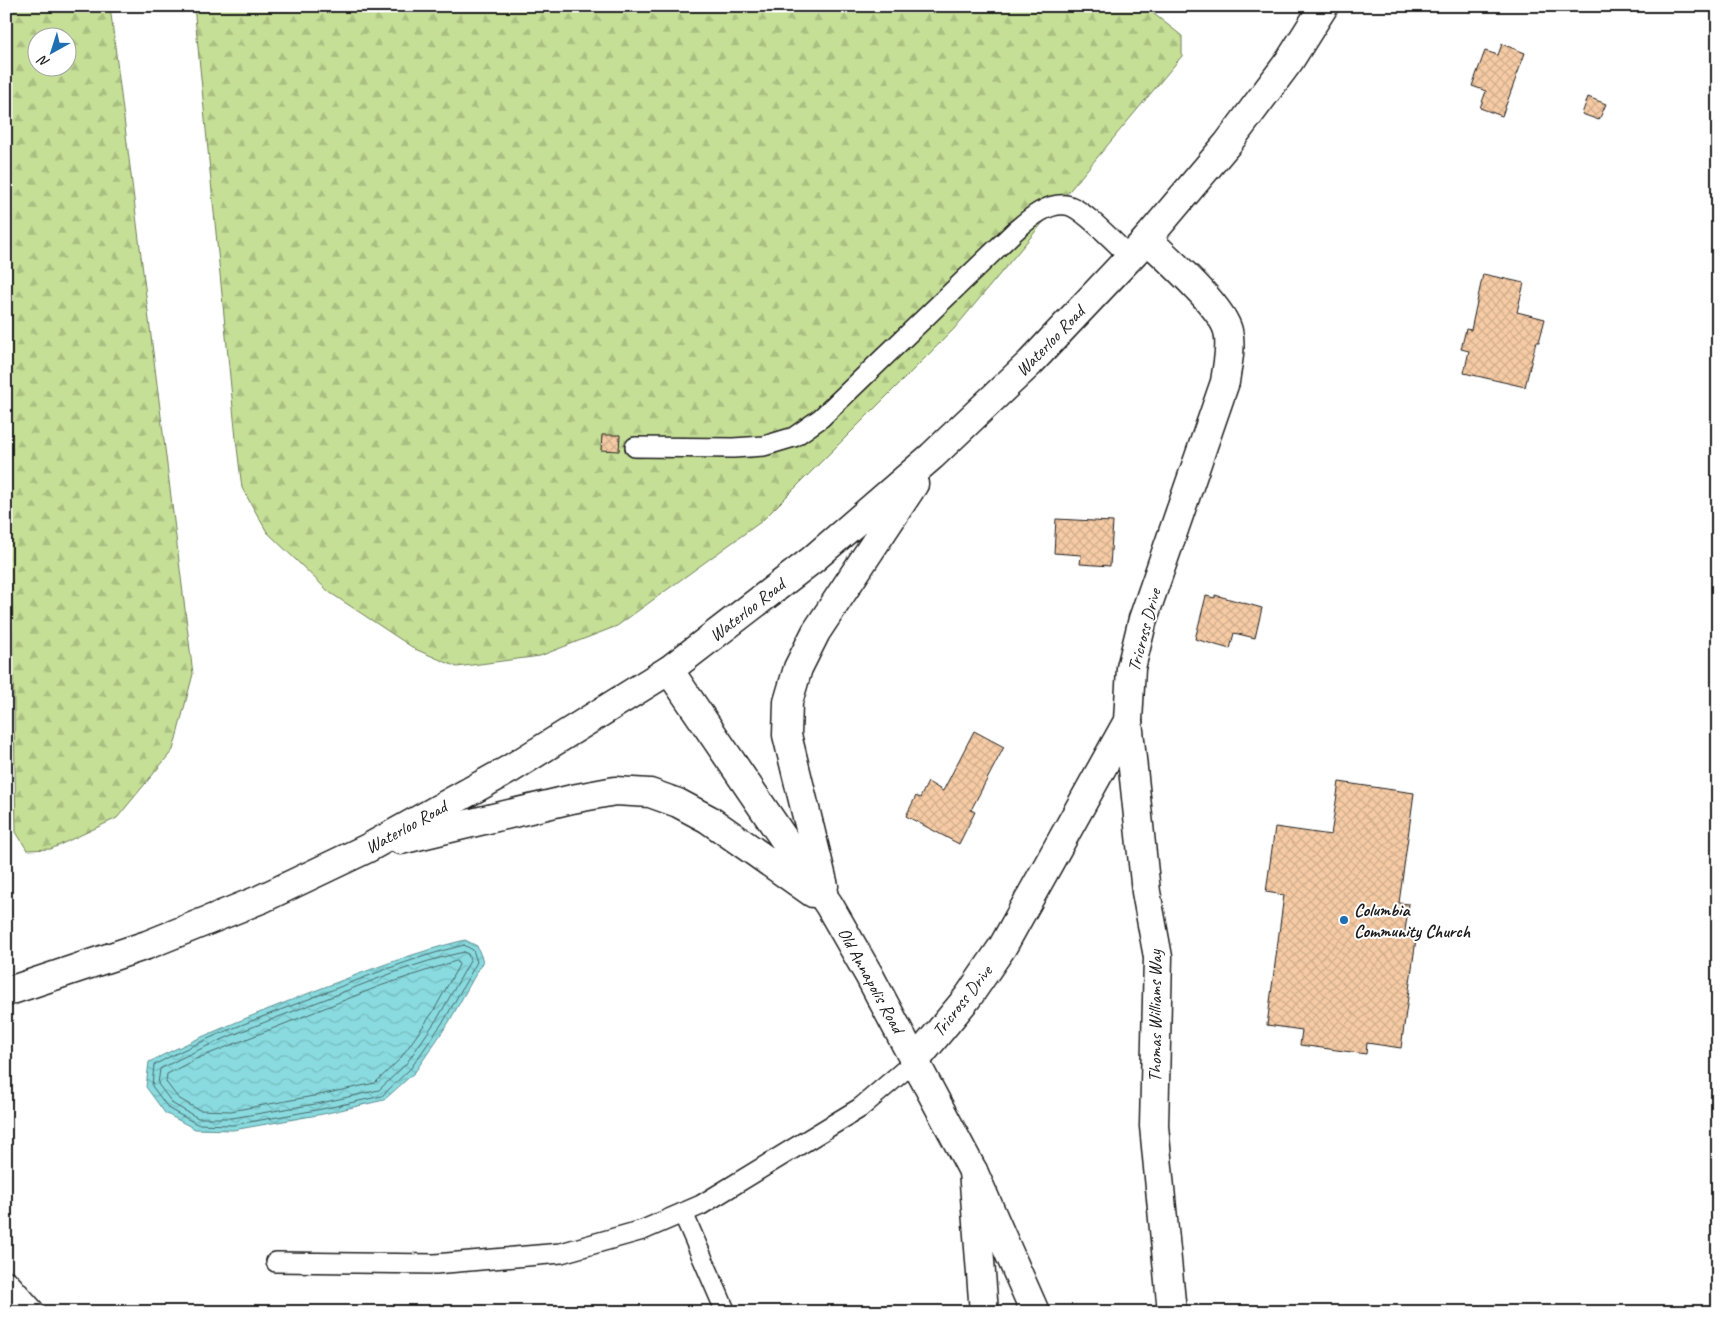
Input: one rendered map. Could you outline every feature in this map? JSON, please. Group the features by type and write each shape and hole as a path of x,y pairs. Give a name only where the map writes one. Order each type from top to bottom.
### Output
{"main road":[{"name":"Waterloo Road","path":"6,992 147,945 261,899 368,848 510,769 669,670 812,560 932,456 1030,363 1138,248 1228,143 1290,60 1324,6"},
{"name":"Tricross Drive","path":"915,1061 968,997 1003,946 1128,721 1131,668 1143,619 1225,382 1229,352 1228,331 1218,312 1201,292 1138,248"},
{"path":"829,905 787,735 788,702 798,668 816,632 932,456"},
{"name":"Old Annapolis Road","path":"669,670 829,905 869,975 973,1172 1035,1312"},
{"name":"Thomas Williams Way","path":"1128,721 1146,892 1158,957 1154,1126 1172,1312"},
{"path":"368,848 572,799 615,792 650,793 678,803 708,819 829,905"},
{"path":"973,1172 984,1312"},
{"path":"6,1285 30,1312"}],"lane":[{"path":"635,447 733,448 764,446 794,437 821,418 1036,213 1052,207 1067,205 1138,248"},
{"path":"276,1262 436,1264 561,1253 643,1230 701,1206 860,1108 915,1061"},
{"path":"683,1213 725,1310"}],"green space":[{"path":"6,6 110,6 193,674 173,750 117,818 51,849 27,850 16,832 12,597 6,556"},
{"path":"194,6 1108,6 1117,9 1149,10 1182,36 1182,56 954,329 762,521 617,626 540,656 457,667 415,649 329,592 267,532 242,488"}],"water":[{"path":"465,940 477,946 483,961 449,1022 415,1072 384,1100 323,1114 233,1130 195,1129 165,1113 146,1087 149,1062 191,1042 372,969"}],"building":[{"path":"1502,44 1525,53 1502,116 1480,108 1486,91 1472,86 1485,51 1498,55"},
{"path":"1588,97 1606,104 1599,120 1582,114"},
{"path":"1483,274 1524,283 1517,312 1545,319 1539,342 1536,342 1525,387 1464,373 1469,351 1461,349 1466,329 1471,330"},
{"path":"602,435 620,435 619,451 601,450"},
{"path":"1056,519 1113,522 1110,566 1080,564 1081,555 1054,553"},
{"path":"1215,595 1262,608 1255,638 1234,633 1230,649 1195,639 1206,596 1215,598"},
{"path":"974,731 1004,747 971,810 975,812 959,844 906,816 916,796 920,798 928,782 943,791"},
{"name":"Columbia Community Church","path":"1339,782 1414,793 1399,903 1409,904 1404,937 1416,939 1401,1048 1367,1043 1366,1054 1300,1045 1302,1030 1267,1025 1284,895 1266,892 1275,827 1331,835"}],"place":[{"name":"Columbia Community Church","path":"1344,920"}]}
